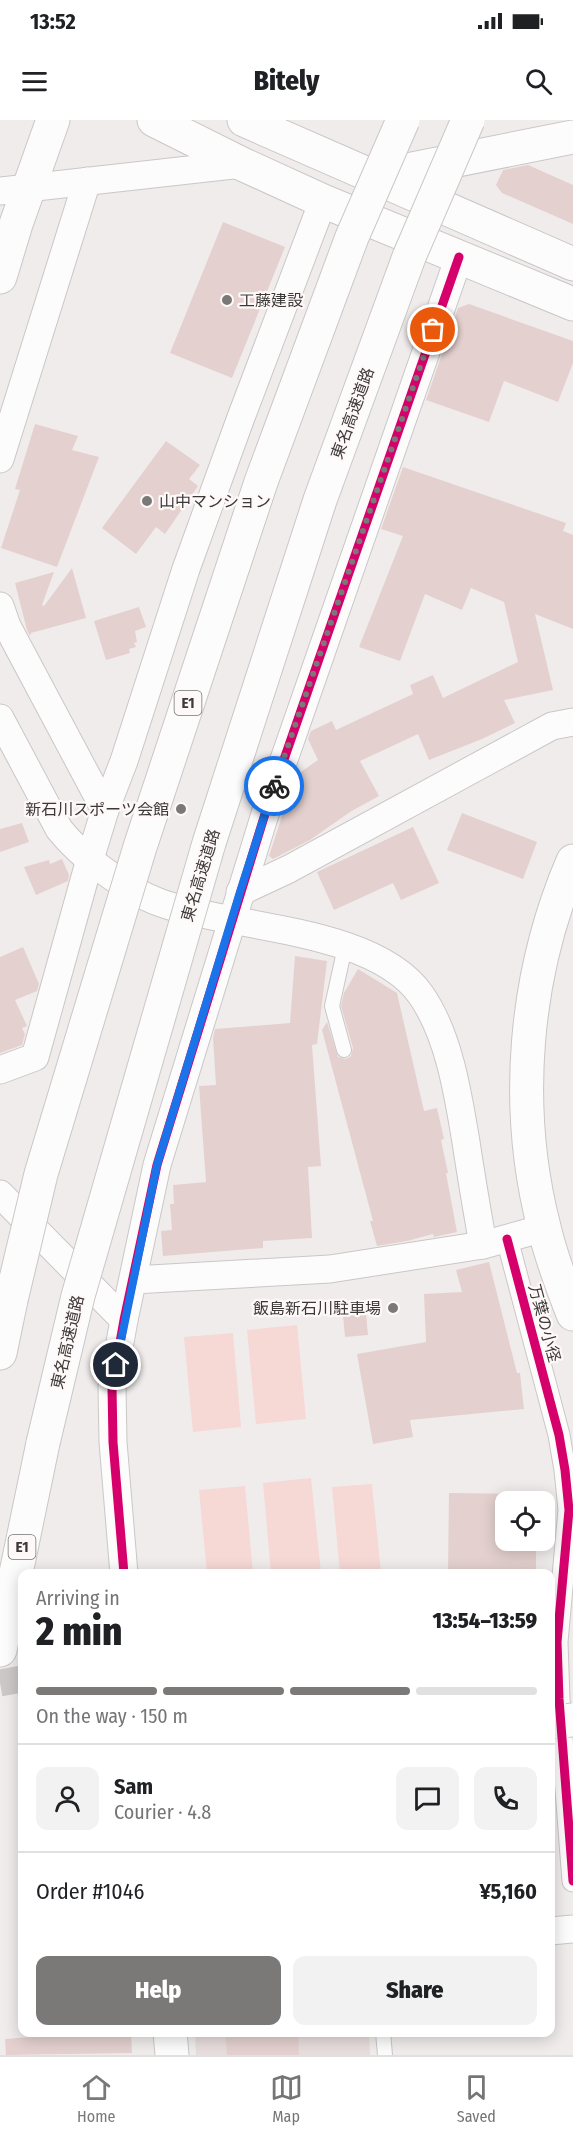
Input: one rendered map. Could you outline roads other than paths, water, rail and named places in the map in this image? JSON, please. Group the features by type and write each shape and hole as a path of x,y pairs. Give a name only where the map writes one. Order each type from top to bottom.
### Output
{"main road":[{"path":"0,277 15,189 53,120"},
{"path":"154,120 323,201 573,304"},
{"path":"244,120 573,264"},
{"name":"E1","path":"0,1353 41,1174 137,858 261,482 352,237 403,120"},
{"name":"東名高速道路","path":"0,1650 43,1443 78,1296 209,843 320,500 409,257 468,120"},
{"path":"372,177 573,137"},
{"path":"573,861 557,898 540,958 529,1021 528,1098 531,1164 544,1227 573,1314"},
{"path":"555,1722 573,1720"},
{"path":"170,2037 172,2055"}],"street":[{"path":"15,189 159,175 242,164"},
{"path":"0,459 87,181"},
{"path":"0,1070 35,1056 105,810 124,761 190,558 323,201"},
{"path":"124,1569 113,1442 112,1387 157,1165 240,892 459,257"},
{"path":"0,606 7,626 105,810"},
{"path":"0,718 59,829 69,842 118,880 160,903 300,934 367,954 395,968 421,994 439,1029 457,1090 495,1242"},
{"path":"240,892 289,869 552,726 573,722"},
{"path":"0,1194 124,1320"},
{"path":"133,1280 330,1269 495,1242 544,1227"},
{"name":"万葉の小径","path":"495,1242 559,1435 566,1470 569,1510 557,1642 559,1709 573,1881"},
{"path":"555,1931 573,1929"}],"lane":[{"path":"344,1050 332,1006 345,947"},
{"path":"383,2037 385,2055"}],"tunnel":[{"path":"0,1683 18,1680"}],"place":[{"name":"工藤建設","path":"227,300"},
{"name":"山中マンション","path":"147,501"},
{"name":"新石川スポーツ会館","path":"181,809"},
{"name":"飯島新石川駐車場","path":"393,1308"}]}
